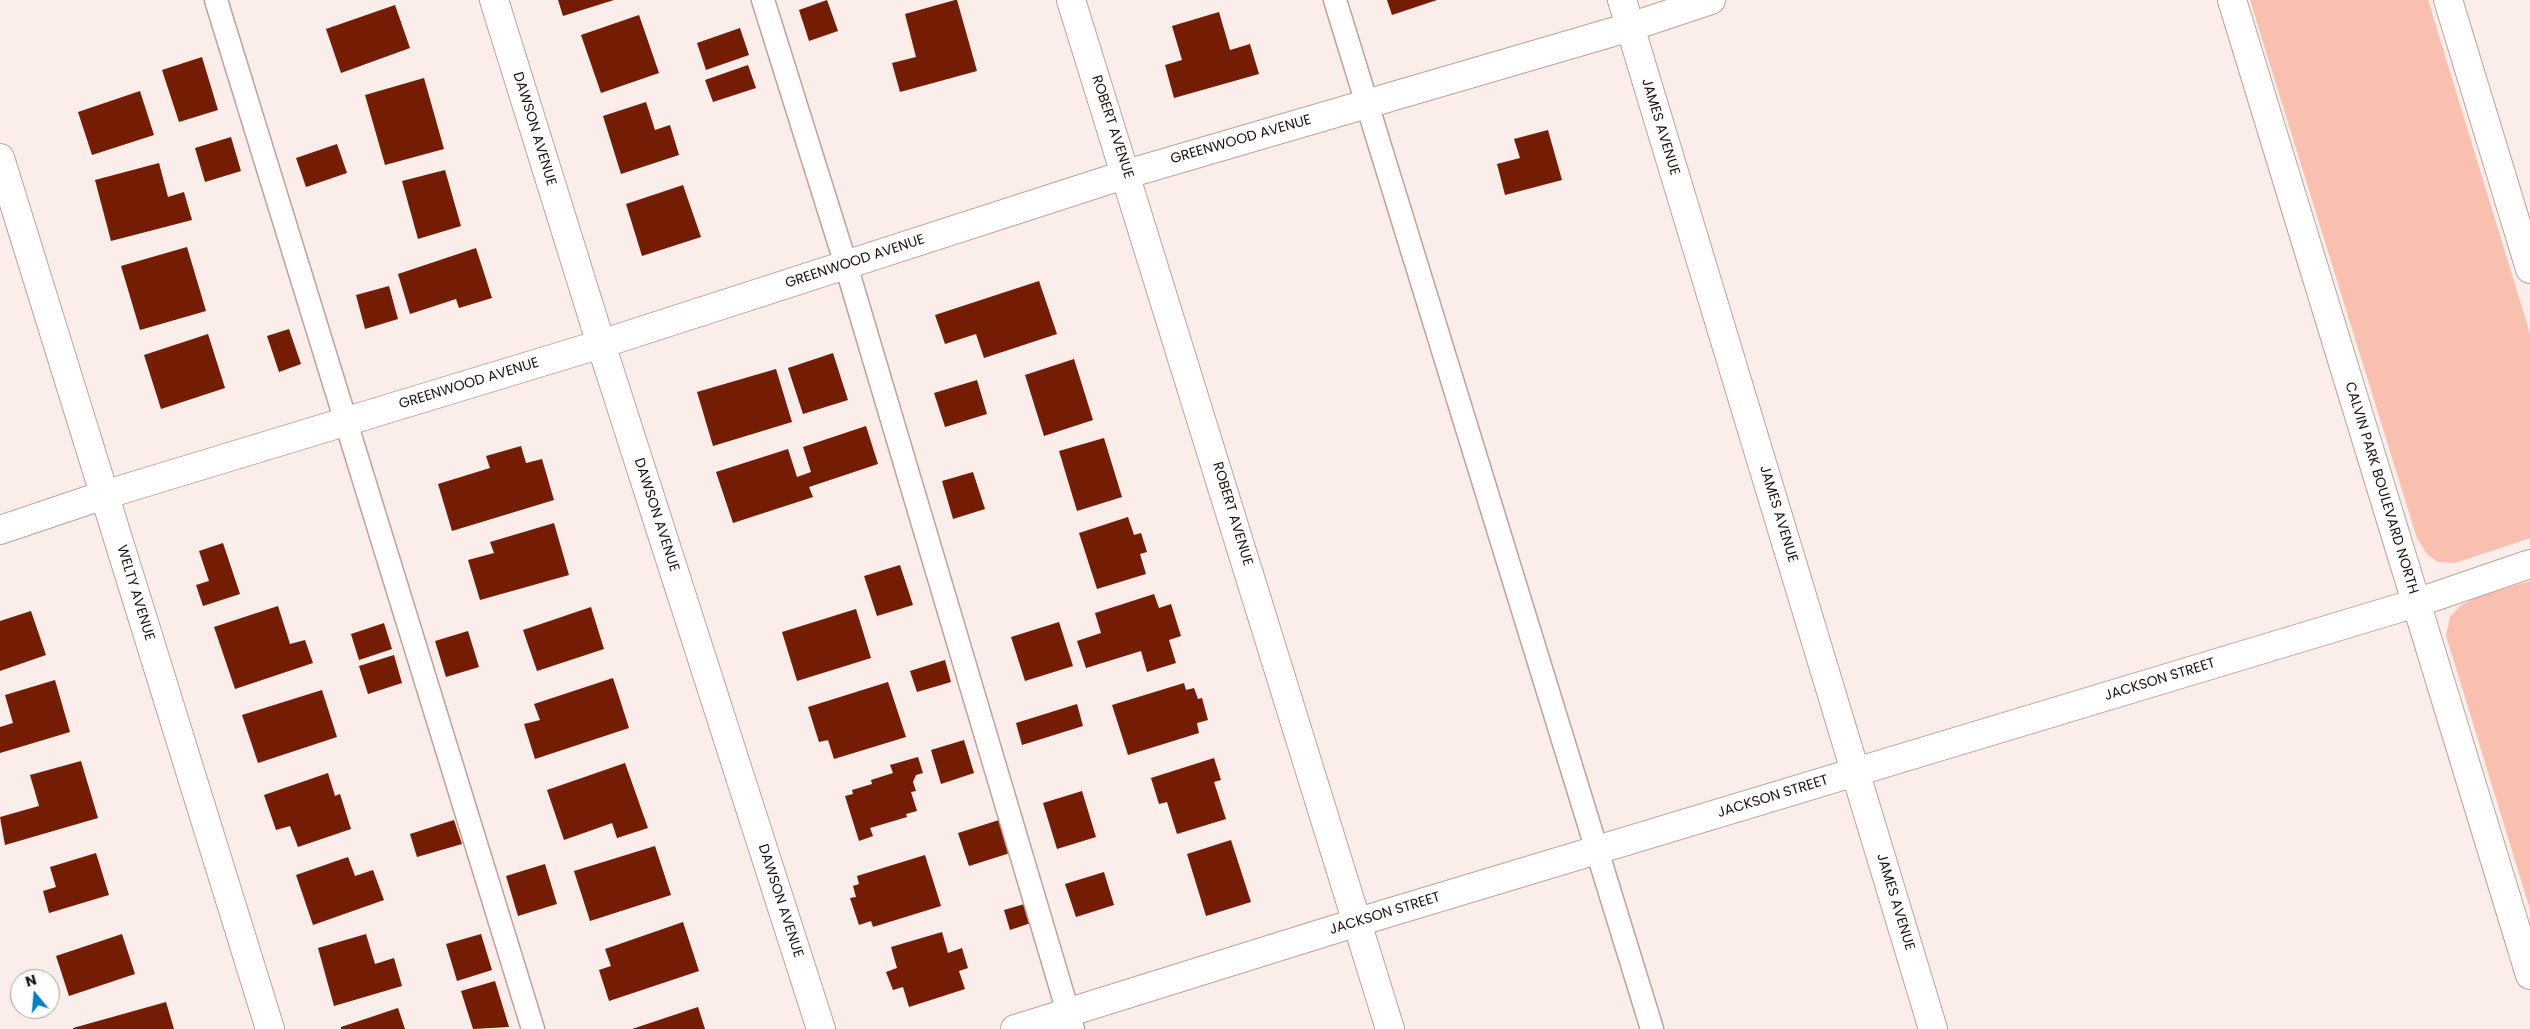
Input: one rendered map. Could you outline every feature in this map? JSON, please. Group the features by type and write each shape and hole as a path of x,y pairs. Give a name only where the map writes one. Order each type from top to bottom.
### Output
{"street":[{"name":"DAWSON AVENUE","path":"494,0 601,344 821,1029"},
{"name":"ROBERT AVENUE","path":"1071,0 1127,174 1390,1029"},
{"name":"JAMES AVENUE","path":"1622,0 1933,1029"},
{"name":"GREENWOOD AVENUE","path":"0,530 104,494 601,344 1127,174 1630,27 1711,0"},
{"name":"CALVIN PARK BOULEVARD NORTH","path":"2232,0 2530,975"},
{"path":"2448,0 2530,269"},
{"name":"WELTY AVENUE","path":"0,158 270,1029"},
{"name":"JACKSON STREET","path":"1015,1029 1070,1021 1358,922 2416,603 2530,564"}],"lane":[{"path":"216,0 534,1029"},
{"path":"763,0 846,265 1070,1021"},
{"path":"1335,0 1652,1029"}],"shaded area":[{"path":"2250,0 2428,0 2530,334 2530,538 2455,563 2438,562 2427,554 2417,538"},
{"path":"2530,581 2530,909 2446,635 2450,617 2460,606 2478,596"}],"building":[{"path":"558,0 614,0 563,16"},
{"path":"827,0 838,31 809,41 799,10"},
{"path":"957,0 977,71 900,92 892,63 916,57 905,14"},
{"path":"1387,0 1437,0 1392,15"},
{"path":"395,5 410,48 341,73 326,29"},
{"path":"1219,12 1230,50 1250,44 1259,74 1174,98 1165,65 1182,60 1172,26"},
{"path":"639,15 659,73 601,93 581,35"},
{"path":"740,28 749,55 706,70 697,43"},
{"path":"202,57 218,110 179,122 162,70"},
{"path":"748,65 756,88 713,102 705,80"},
{"path":"424,78 444,149 385,165 365,95"},
{"path":"140,91 154,135 92,155 78,112"},
{"path":"646,102 655,130 670,125 679,155 621,174 603,116"},
{"path":"1548,130 1562,180 1505,195 1497,164 1520,158 1514,139"},
{"path":"231,137 241,171 205,182 195,148"},
{"path":"337,144 347,173 306,187 296,158"},
{"path":"159,163 168,197 184,192 192,220 111,241 95,180"},
{"path":"445,170 461,226 418,239 402,181"},
{"path":"683,185 701,237 642,256 626,204"},
{"path":"187,247 206,311 140,330 121,266"},
{"path":"476,248 492,298 459,308 456,299 410,314 398,274"},
{"path":"1039,281 1057,334 984,358 976,334 945,344 935,315"},
{"path":"389,286 398,319 365,329 356,295"},
{"path":"289,329 301,364 279,372 267,336"},
{"path":"208,334 225,388 161,409 144,355"},
{"path":"833,353 848,400 803,414 788,368"},
{"path":"1074,359 1093,420 1044,436 1025,375"},
{"path":"776,369 792,422 713,446 697,392"},
{"path":"977,380 987,414 945,427 934,393"},
{"path":"866,426 878,464 809,487 813,497 733,523 716,472 788,449 797,477 811,472 803,447"},
{"path":"1104,438 1122,497 1077,511 1059,451"},
{"path":"521,446 526,463 542,459 554,500 452,531 438,484 490,468 486,456"},
{"path":"973,472 985,509 953,519 942,481"},
{"path":"1128,517 1134,535 1141,533 1147,552 1140,554 1146,574 1097,589 1079,533"},
{"path":"554,523 569,575 480,600 468,560 494,553 490,542"},
{"path":"223,543 240,594 203,606 196,585 209,581 199,551"},
{"path":"900,565 913,605 877,616 864,576"},
{"path":"1154,594 1159,608 1171,604 1181,636 1169,640 1176,663 1147,672 1141,651 1086,668 1077,641 1101,633 1095,613"},
{"path":"278,606 290,644 305,640 313,663 235,689 214,627"},
{"path":"591,607 604,649 537,671 523,630"},
{"path":"856,609 871,658 797,681 782,632"},
{"path":"31,611 46,655 0,671 0,621"},
{"path":"1059,622 1073,666 1025,681 1011,637"},
{"path":"384,623 392,649 359,660 351,634"},
{"path":"468,631 479,667 446,677 435,641"},
{"path":"394,655 402,683 368,694 359,666"},
{"path":"945,660 951,682 917,692 910,671"},
{"path":"613,678 629,728 535,759 524,724 540,720 534,704"},
{"path":"55,680 70,732 0,753 0,727 13,723 5,695"},
{"path":"888,682 906,737 834,759 828,740 819,742 808,707"},
{"path":"1184,683 1186,690 1194,688 1198,699 1202,698 1208,720 1197,723 1199,733 1128,755 1112,705"},
{"path":"322,690 337,737 258,763 242,715"},
{"path":"1077,704 1083,726 1022,745 1016,723"},
{"path":"964,740 974,773 941,784 931,750"},
{"path":"918,757 923,773 916,775 913,782 916,791 911,792 917,811 906,814 907,817 870,828 873,836 859,841 845,796 853,794 852,790 872,784 871,780 893,773 890,765"},
{"path":"1214,758 1221,780 1214,782 1226,819 1177,834 1167,802 1159,804 1151,778"},
{"path":"81,761 98,818 5,845 0,817 39,806 30,775"},
{"path":"625,763 648,828 617,838 612,823 564,840 547,790"},
{"path":"328,773 335,796 340,794 351,829 298,847 290,826 276,830 264,795"},
{"path":"1082,791 1096,837 1057,849 1043,803"},
{"path":"454,820 462,844 417,857 410,834"},
{"path":"999,820 1010,853 969,866 958,833"},
{"path":"1231,840 1251,902 1206,916 1187,854"},
{"path":"655,846 671,895 590,921 574,871"},
{"path":"96,853 109,895 49,913 43,891 56,887 50,867"},
{"path":"925,855 941,906 873,927 871,921 859,925 850,898 856,897 853,886 859,884 857,876"},
{"path":"348,857 355,876 373,870 384,900 313,925 296,875"},
{"path":"545,864 557,904 518,916 506,876"},
{"path":"1104,872 1114,905 1076,917 1065,884"},
{"path":"1028,903 1034,922 1010,930 1004,910"},
{"path":"683,922 699,971 609,1001 599,970 611,966 605,949"},
{"path":"942,932 948,953 962,948 968,968 959,971 965,989 909,1007 903,987 893,990 886,972 897,968 891,947"},
{"path":"122,934 135,974 69,996 56,956"},
{"path":"366,934 375,964 394,958 402,986 334,1006 318,948"},
{"path":"481,934 492,970 457,981 446,944"},
{"path":"495,981 509,1027 473,1029 461,991"},
{"path":"166,1002 174,1029 73,1029 73,1028"},
{"path":"698,1007 705,1029 632,1029"},
{"path":"398,1008 405,1029 341,1029 341,1027"}]}
